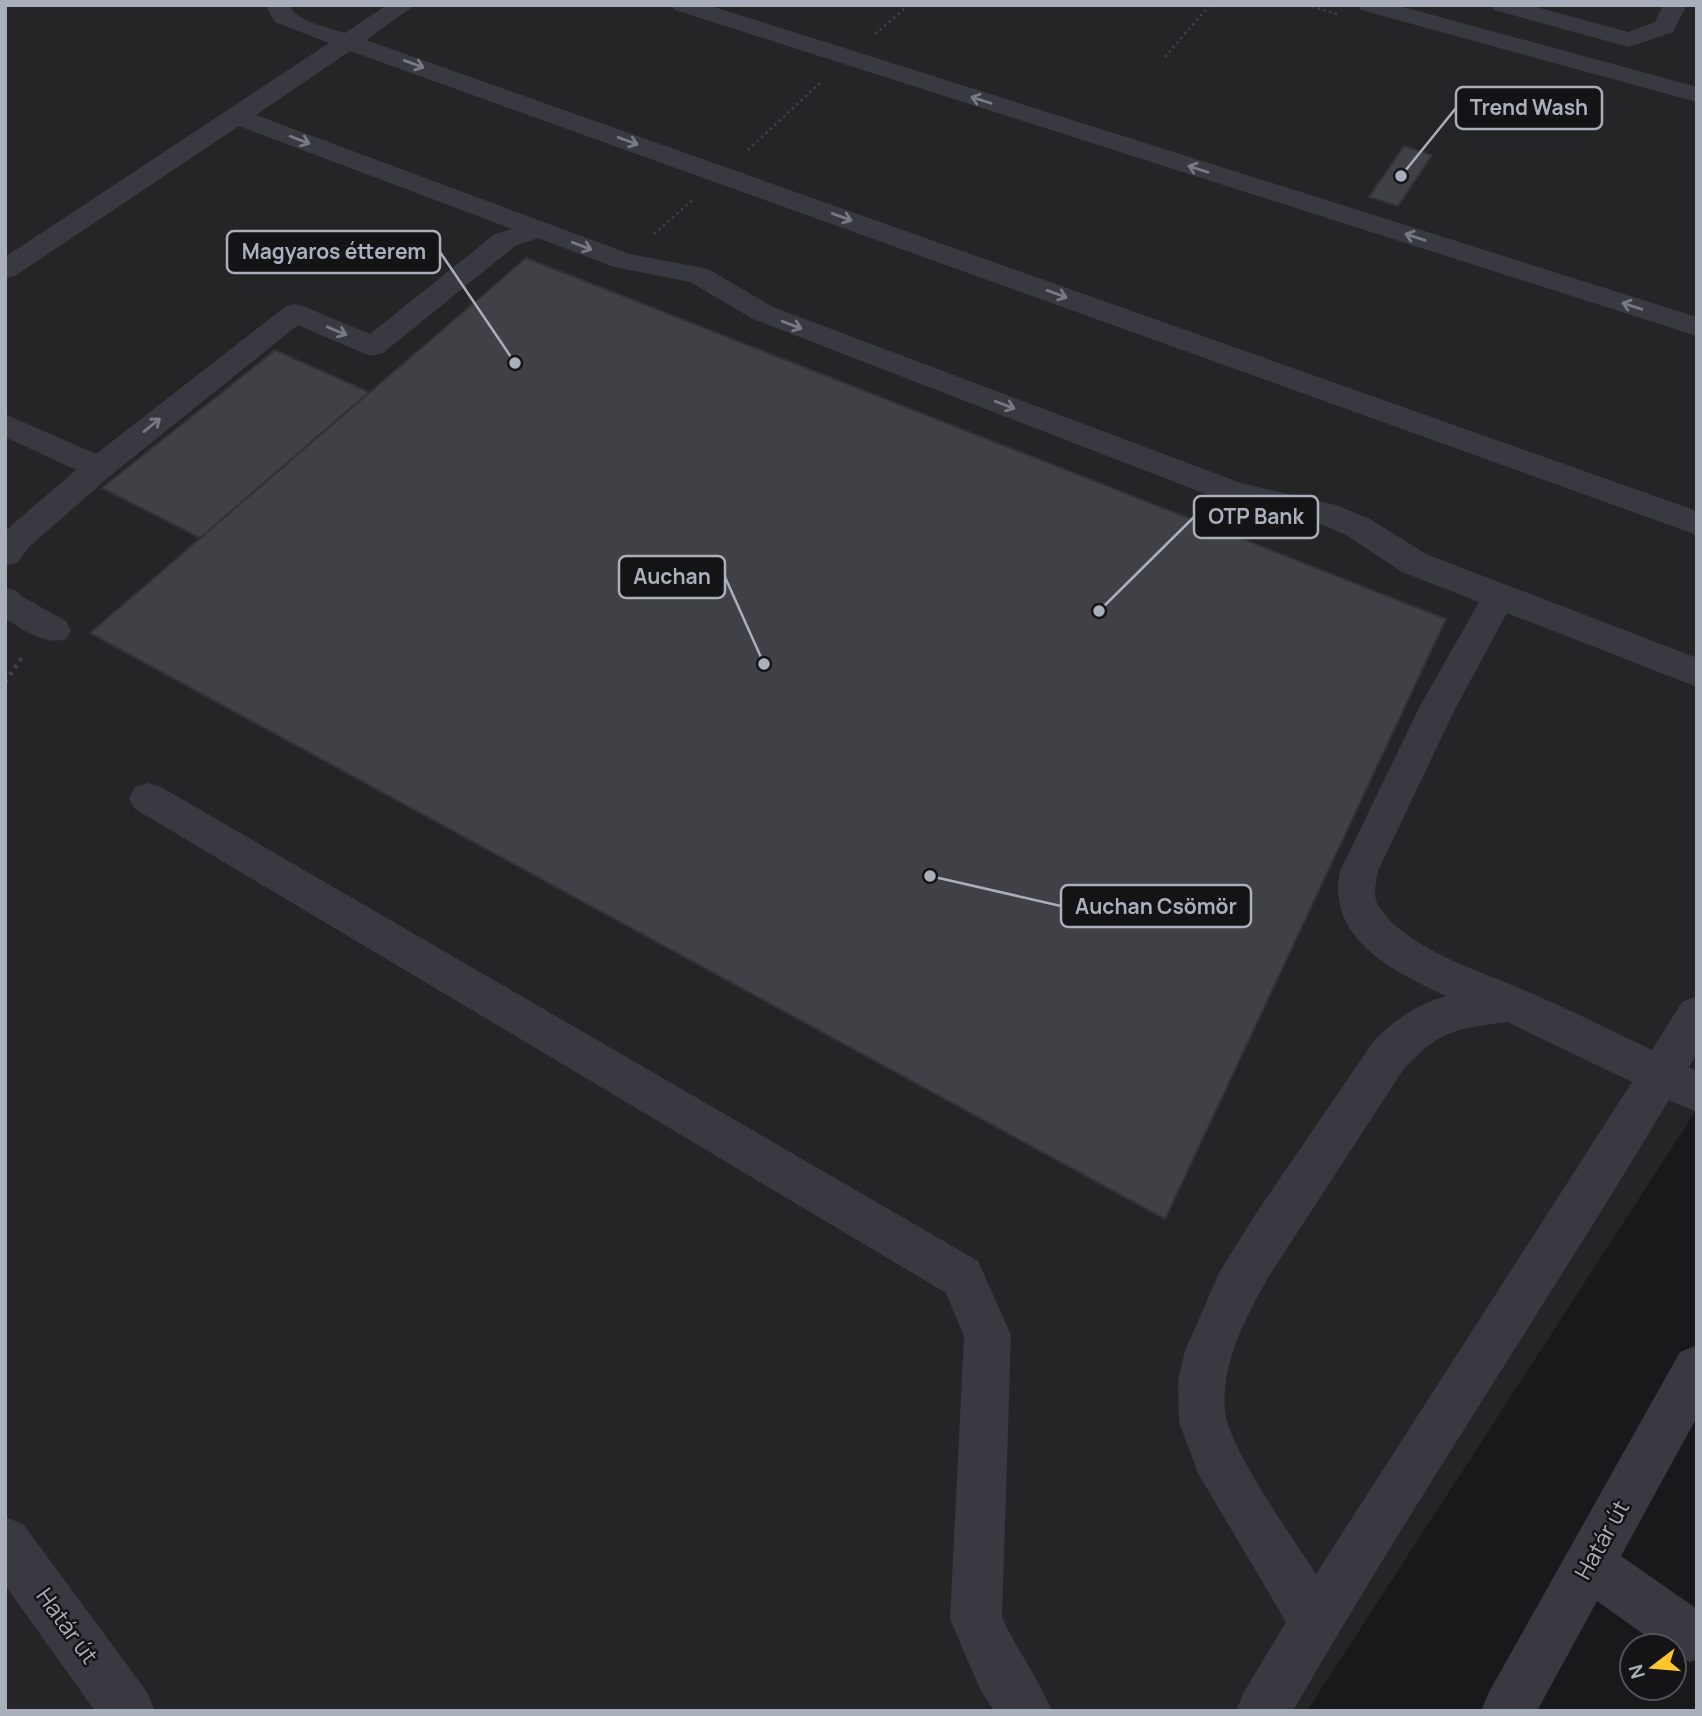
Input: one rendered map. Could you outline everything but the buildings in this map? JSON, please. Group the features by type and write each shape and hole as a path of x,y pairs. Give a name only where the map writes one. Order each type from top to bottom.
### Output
{"street":[{"path":"277,5 283,17 1697,523"},
{"path":"5,270 403,5"},
{"path":"683,5 1697,327"},
{"path":"1369,5 1697,95"},
{"path":"1502,5 1629,40 1665,27 1675,5"},
{"path":"1613,72 1629,40"},
{"path":"236,116 624,261 698,275 772,317 1235,493 1325,513 1358,527 1413,563 1697,673"},
{"path":"5,554 17,540 99,468 296,313 373,346 505,240 539,229"},
{"path":"5,424 99,468"},
{"path":"1499,596 1433,717 1359,871 1357,904 1364,919 1394,947 1448,976 1679,1083"},
{"path":"5,600 9,605 54,630"},
{"path":"148,798 962,1277 988,1335 976,1619 999,1671 1026,1711"},
{"path":"1315,1622 1226,1475 1207,1436 1201,1410 1210,1350 1248,1267 1388,1056 1409,1034 1432,1019 1463,1009 1510,1003"},
{"path":"1263,1711 1315,1622 1574,1216 1679,1083 1697,1015"},
{"name":"Határ út","path":"1508,1711 1697,1369"},
{"name":"Határ út","path":"5,1542 128,1711"},
{"path":"1589,1564 1690,1636"}],"path":[{"path":"624,261 908,5"},
{"path":"1166,57 1210,5"}],"shaded area":[{"path":"5,5 1697,5 1697,1109 1307,1711 5,1711"}],"place":[{"name":"Trend Wash","path":"1401,176"},
{"name":"Magyaros étterem","path":"515,363"},
{"name":"OTP Bank","path":"1099,611"},
{"name":"Auchan","path":"764,664"},
{"name":"Auchan Csömör","path":"930,876"}]}
